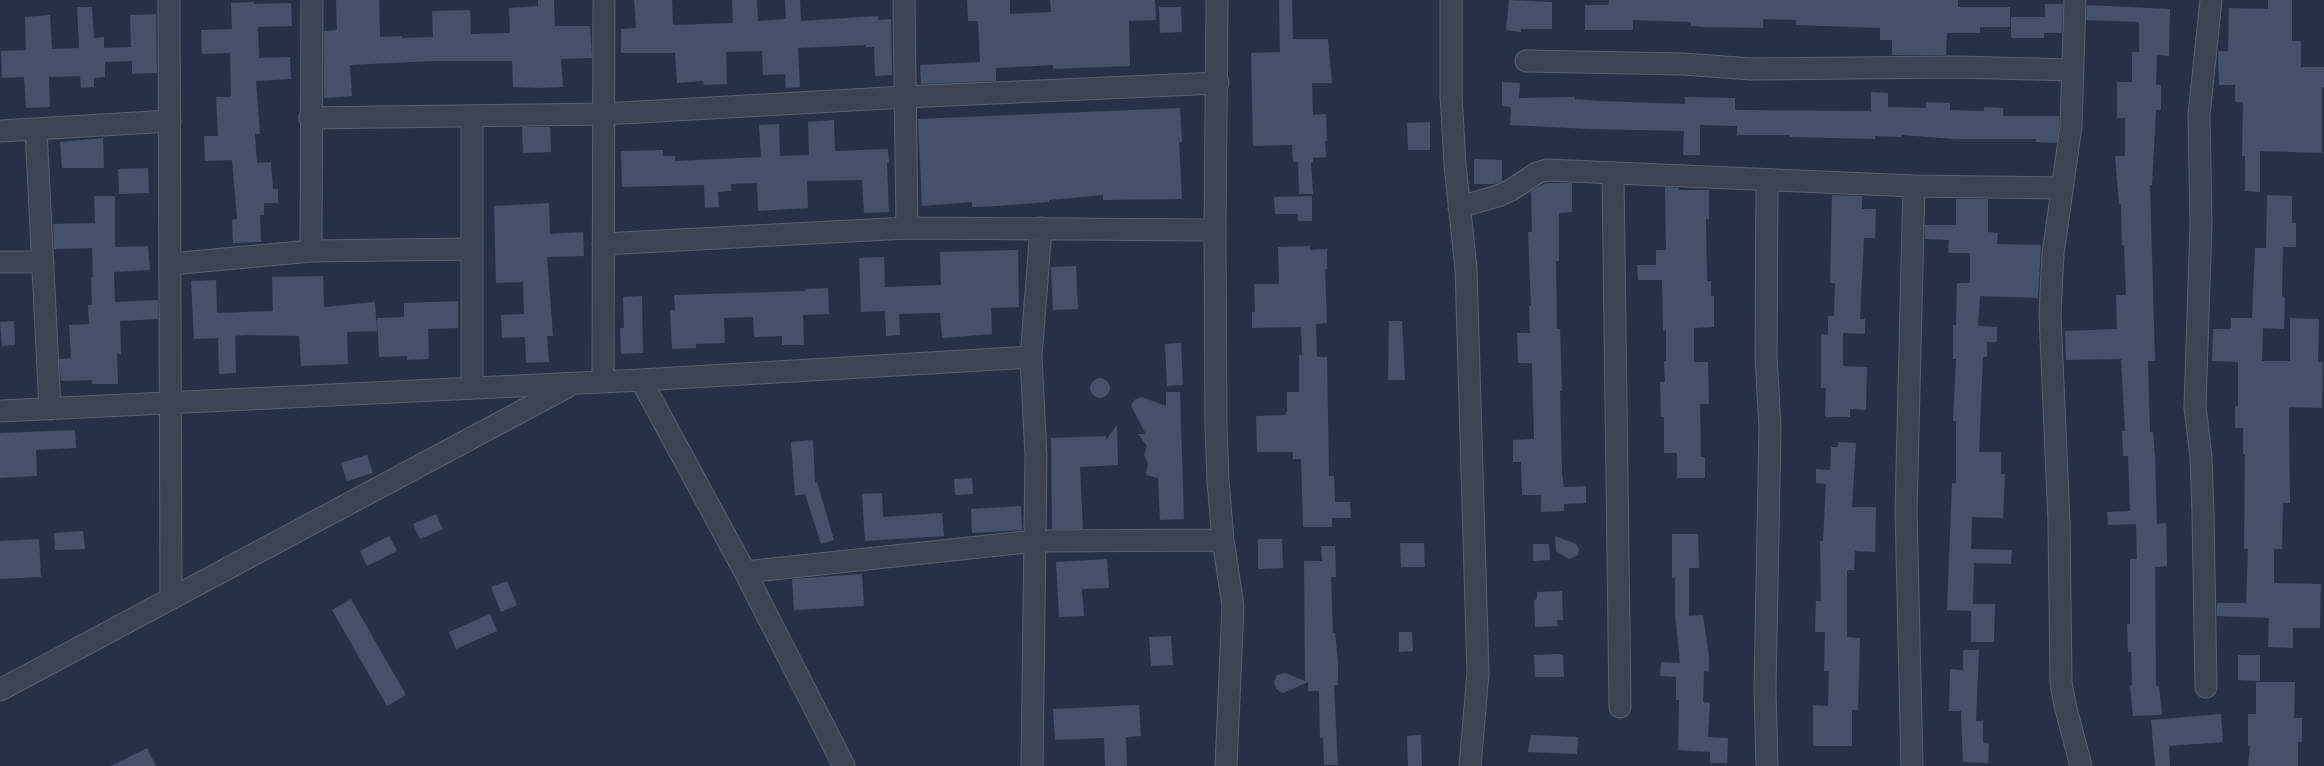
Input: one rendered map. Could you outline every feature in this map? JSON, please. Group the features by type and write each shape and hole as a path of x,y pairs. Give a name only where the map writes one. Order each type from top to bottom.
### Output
{"street":[{"path":"169,0 171,599"},
{"path":"311,251 310,118 312,0"},
{"path":"603,382 604,0"},
{"path":"904,0 907,228"},
{"path":"1217,0 1218,83 1215,230 1216,428 1218,480 1223,540 1233,606 1226,766"},
{"path":"1451,0 1451,94 1466,268 1478,674 1470,766"},
{"path":"2075,0 2071,126 2053,254 2050,314 2059,522 2061,682 2064,705 2081,766"},
{"path":"2206,686 2203,505 2195,407 2201,223 2199,115 2211,0"},
{"path":"1526,61 1683,64 1752,69 1957,67 2073,70"},
{"path":"310,118 604,114 905,97 1218,83"},
{"path":"472,116 472,388"},
{"path":"0,131 170,121"},
{"path":"36,130 50,409"},
{"path":"1460,207 1498,196 1511,190 1537,173 1547,170 1613,175 1914,186 2062,188"},
{"path":"1613,175 1620,707"},
{"path":"1767,180 1766,357 1770,450 1765,688 1767,766"},
{"path":"1912,766 1906,510 1914,186"},
{"path":"603,244 907,228 1215,230"},
{"path":"1032,766 1036,456 1031,357 1041,228"},
{"path":"171,264 311,251 472,249"},
{"path":"0,262 43,262"},
{"path":"0,411 603,382 1031,357"},
{"path":"641,380 745,572 844,766"},
{"path":"0,690 574,383"},
{"path":"745,572 1035,541 1223,540"}],"building":[{"path":"336,0 379,0 380,37 402,36 402,38 433,37 432,11 470,10 471,34 510,33 509,8 538,6 538,0 554,0 555,26 590,26 592,58 561,59 563,87 537,88 513,87 512,61 433,61 350,65 352,96 324,98 324,31 337,30"},
{"path":"634,0 672,0 673,25 733,23 732,0 757,0 758,21 786,19 785,0 800,0 801,21 878,16 878,20 891,19 892,75 875,76 874,47 866,47 866,45 798,48 800,87 786,88 785,74 763,75 762,51 726,52 727,84 704,85 703,81 677,83 675,53 621,53 621,29 636,28"},
{"path":"967,0 1010,0 1010,14 1051,12 1050,0 1155,0 1156,20 1129,21 1130,66 1053,69 1053,65 996,68 996,81 921,84 920,65 980,62 978,21 968,21"},
{"path":"1279,0 1292,0 1293,39 1328,39 1332,83 1312,83 1313,115 1326,114 1327,141 1325,141 1326,157 1313,158 1313,162 1311,162 1313,194 1299,194 1298,162 1293,162 1292,145 1253,146 1251,53 1280,52"},
{"path":"1509,0 1552,2 1552,29 1521,29 1521,32 1506,30"},
{"path":"1609,0 1958,0 1958,7 2010,7 2010,27 1980,27 1980,33 1947,33 1946,55 1892,55 1892,40 1880,40 1880,28 1796,25 1796,20 1763,19 1763,28 1703,27 1691,26 1691,22 1633,20 1633,30 1585,30 1585,5 1608,5"},
{"path":"2268,0 2292,0 2292,41 2301,41 2301,67 2324,67 2324,87 2322,87 2322,153 2260,151 2260,192 2245,191 2245,156 2242,156 2243,102 2235,102 2235,85 2219,85 2218,51 2228,51 2229,8 2268,9"},
{"path":"254,2 254,4 291,3 292,26 258,27 259,58 290,57 291,79 256,81 260,134 255,134 257,163 271,162 273,189 278,189 278,203 264,203 264,215 260,215 261,242 233,243 232,220 237,219 232,160 205,161 204,136 218,136 216,97 231,97 230,53 202,54 201,30 232,29 231,3"},
{"path":"2045,4 2063,4 2062,33 2044,33 2044,38 2011,38 2011,17 2045,17"},
{"path":"2087,5 2170,9 2169,56 2157,55 2156,85 2161,85 2161,110 2156,110 2152,185 2150,185 2155,361 2148,361 2150,432 2153,432 2155,457 2157,524 2166,523 2167,566 2155,567 2156,686 2159,686 2162,715 2133,716 2130,685 2132,685 2131,652 2128,652 2127,624 2130,624 2130,559 2137,559 2136,524 2108,525 2107,512 2130,511 2128,456 2123,456 2122,431 2125,431 2121,359 2066,360 2065,331 2117,329 2116,295 2126,295 2124,245 2122,245 2121,204 2119,204 2115,156 2125,156 2125,118 2117,118 2117,82 2132,82 2132,52 2139,52 2139,22 2086,20"},
{"path":"77,7 92,7 94,38 104,37 104,48 131,47 130,15 156,14 157,73 132,74 132,61 105,62 105,77 94,78 94,87 81,88 80,76 49,77 50,107 26,108 24,77 2,78 1,51 26,50 25,17 50,15 52,49 79,48"},
{"path":"1159,7 1181,7 1182,32 1160,33"},
{"path":"1502,82 1520,83 1519,98 1575,97 1575,99 1600,101 1685,104 1685,97 1735,98 1735,110 1871,111 1871,92 1888,93 1888,107 1926,108 1926,102 1950,103 1950,110 1984,111 1984,107 2003,108 2003,116 2059,116 2059,125 2057,143 2036,142 2036,139 1954,139 1902,135 1902,137 1875,136 1875,139 1790,137 1790,135 1737,135 1737,126 1700,125 1700,155 1683,155 1684,131 1589,129 1510,125 1511,107 1502,106"},
{"path":"1180,108 1182,142 1179,142 1182,199 1103,200 1103,195 1049,200 1049,202 996,206 972,207 972,202 922,206 918,119"},
{"path":"834,120 835,151 888,149 889,163 887,163 889,212 864,213 862,180 807,181 808,208 758,211 757,183 731,184 731,191 718,192 719,207 705,208 704,185 622,187 621,151 663,150 663,156 675,156 675,161 761,157 759,125 779,124 780,156 809,155 808,122"},
{"path":"1430,122 1430,150 1408,150 1407,123"},
{"path":"522,127 550,127 551,152 523,153"},
{"path":"103,138 104,168 62,168 60,142"},
{"path":"1474,159 1502,160 1502,181 1494,184 1474,184"},
{"path":"148,168 149,193 119,194 118,169"},
{"path":"1546,183 1572,183 1572,212 1559,213 1559,261 1556,261 1557,329 1560,329 1562,391 1560,391 1562,472 1564,487 1586,486 1586,503 1564,504 1564,511 1541,512 1541,495 1522,495 1521,462 1513,462 1513,440 1534,439 1532,363 1518,363 1517,333 1530,333 1529,306 1531,306 1528,232 1532,232 1531,191"},
{"path":"1665,187 1679,188 1679,190 1709,190 1709,219 1706,219 1707,281 1711,281 1711,296 1714,296 1714,327 1694,328 1694,362 1708,362 1709,404 1700,404 1701,457 1705,457 1705,478 1677,478 1677,453 1664,453 1664,417 1661,417 1660,382 1665,382 1664,361 1666,361 1666,330 1663,331 1662,280 1638,280 1637,265 1656,265 1656,250 1666,250"},
{"path":"1832,195 1862,196 1862,209 1876,209 1875,238 1864,238 1860,319 1865,319 1865,334 1843,333 1843,366 1867,367 1866,410 1850,409 1850,417 1825,417 1826,388 1821,388 1821,334 1828,335 1828,316 1834,316 1835,283 1830,283"},
{"path":"2267,195 2292,196 2292,223 2296,223 2296,247 2283,247 2282,296 2285,297 2284,329 2263,328 2262,361 2290,361 2290,318 2319,319 2318,362 2323,362 2322,408 2289,407 2290,503 2283,503 2282,549 2274,549 2274,583 2321,584 2320,628 2293,628 2293,648 2268,647 2269,618 2217,616 2217,603 2246,603 2248,549 2244,549 2245,454 2243,454 2243,428 2235,428 2235,406 2238,406 2238,362 2212,361 2213,329 2231,329 2231,318 2252,318 2255,248 2266,248"},
{"path":"94,196 115,196 115,247 148,246 150,270 114,272 115,302 158,300 158,319 120,321 121,354 117,354 118,384 92,384 92,380 61,381 59,359 71,358 69,325 89,324 88,305 92,305 92,248 54,249 53,224 95,223"},
{"path":"1312,196 1312,221 1298,221 1298,214 1275,214 1274,197"},
{"path":"1956,199 1988,199 1988,232 1998,233 1997,244 2041,245 2038,298 1980,296 1978,326 1997,327 1997,342 1987,342 1987,357 1983,357 1979,452 2001,452 2001,474 2005,474 2003,518 1972,517 1971,549 2012,550 2011,564 1974,563 1973,604 1995,604 1994,642 1971,642 1971,611 1947,610 1952,483 1956,483 1956,421 1953,421 1956,359 1953,359 1953,325 1956,325 1957,283 1970,283 1970,253 1948,253 1949,240 1925,239 1925,225 1956,225"},
{"path":"549,203 550,234 583,232 584,256 547,257 553,336 547,336 549,362 526,363 525,337 502,338 501,315 524,314 523,282 496,283 494,206"},
{"path":"1310,246 1310,250 1327,249 1327,269 1325,269 1327,323 1316,324 1317,357 1327,357 1329,476 1334,476 1335,502 1350,502 1351,518 1332,518 1332,527 1303,527 1301,459 1293,459 1293,452 1257,452 1256,416 1286,415 1287,392 1299,392 1299,355 1302,355 1301,327 1252,328 1252,312 1255,312 1254,284 1279,284 1278,247"},
{"path":"1018,250 1019,307 991,308 992,334 942,338 940,313 899,314 900,335 886,336 885,311 861,312 859,258 884,257 885,287 941,285 940,252"},
{"path":"1076,266 1078,309 1053,310 1051,267"},
{"path":"323,276 324,307 375,302 377,331 347,332 348,364 301,366 299,336 245,335 235,336 236,373 219,374 218,338 194,339 191,281 216,280 217,313 273,311 272,277"},
{"path":"828,288 829,314 803,315 804,345 782,345 782,336 754,337 753,317 724,318 725,343 696,344 696,348 672,349 670,310 675,310 674,295 805,291 805,289"},
{"path":"642,296 643,353 621,354 620,328 624,328 623,297"},
{"path":"458,301 458,328 428,329 429,359 407,360 407,356 379,357 377,318 404,317 404,303"},
{"path":"14,321 15,345 2,346 0,322"},
{"path":"1389,321 1402,321 1405,380 1388,380"},
{"path":"1181,343 1183,385 1167,386 1165,344"},
{"path":"1100,378 1107,381 1110,388 1107,395 1100,398 1093,395 1090,388 1093,381"},
{"path":"1166,392 1180,392 1184,519 1160,520 1158,478 1146,475 1148,463 1144,455 1147,446 1138,434 1146,434 1131,406 1134,400 1142,397 1166,406"},
{"path":"1117,425 1118,465 1080,467 1083,529 1052,529 1051,438 1106,436 1106,440"},
{"path":"75,430 76,448 36,450 37,476 0,478 0,433"},
{"path":"813,440 815,483 817,482 834,540 821,544 805,494 795,496 791,442"},
{"path":"1838,442 1856,443 1852,507 1876,507 1875,552 1855,551 1854,570 1847,570 1847,637 1860,638 1858,710 1852,710 1852,746 1813,746 1813,705 1828,706 1829,671 1824,671 1825,632 1815,632 1816,601 1821,601 1820,541 1823,541 1826,484 1816,483 1816,469 1830,470 1831,447 1838,447"},
{"path":"367,455 373,473 347,481 341,463"},
{"path":"972,478 973,494 955,495 954,479"},
{"path":"882,493 883,517 942,513 944,536 865,541 862,494"},
{"path":"1021,506 1022,530 972,533 971,509"},
{"path":"436,514 443,529 420,539 413,524"},
{"path":"83,531 85,549 55,550 54,533"},
{"path":"1672,534 1698,534 1699,568 1689,568 1689,616 1703,615 1709,657 1709,672 1704,671 1703,702 1710,703 1708,737 1728,738 1727,763 1710,763 1710,752 1678,750 1679,700 1676,700 1676,677 1660,676 1661,662 1680,663 1675,614 1675,578 1672,578"},
{"path":"389,536 397,551 367,566 360,551"},
{"path":"1555,536 1576,544 1579,549 1578,555 1569,559 1556,551"},
{"path":"39,539 41,577 0,579 0,541"},
{"path":"1258,539 1282,539 1283,568 1258,569"},
{"path":"1400,543 1424,543 1425,567 1401,567"},
{"path":"1533,544 1549,544 1550,560 1533,561"},
{"path":"1321,546 1335,546 1336,577 1331,577 1333,633 1335,633 1338,662 1338,685 1334,685 1338,765 1324,765 1323,738 1320,738 1319,691 1308,691 1308,682 1283,693 1276,689 1274,682 1277,675 1285,673 1305,681 1304,561 1322,561"},
{"path":"1107,559 1109,588 1082,589 1084,616 1059,617 1056,562"},
{"path":"862,574 864,606 794,610 792,579"},
{"path":"507,581 517,605 501,612 491,587"},
{"path":"1562,591 1563,620 1557,620 1558,626 1535,627 1534,600 1537,599 1537,592"},
{"path":"351,599 406,695 387,706 332,610"},
{"path":"490,614 497,631 456,649 449,632"},
{"path":"1399,632 1412,632 1413,651 1399,652"},
{"path":"1171,636 1173,665 1151,666 1149,637"},
{"path":"1963,650 1979,650 1976,721 1983,721 1983,743 1989,744 1988,763 1963,762 1961,711 1949,711 1950,669 1963,670"},
{"path":"1534,655 1563,655 1564,677 1535,677"},
{"path":"2238,655 2260,655 2260,681 2238,680"},
{"path":"2256,682 2295,682 2294,718 2302,718 2302,742 2298,742 2298,766 2248,766 2250,746 2248,746 2248,714 2256,714"},
{"path":"1139,705 1141,736 1126,737 1127,766 1105,766 1104,738 1055,740 1053,709"},
{"path":"2221,714 2223,742 2169,746 2170,766 2155,766 2151,720"},
{"path":"1421,735 1422,766 1408,766 1407,736"},
{"path":"1531,735 1578,737 1577,754 1528,752"},
{"path":"147,748 156,766 111,766"}]}
